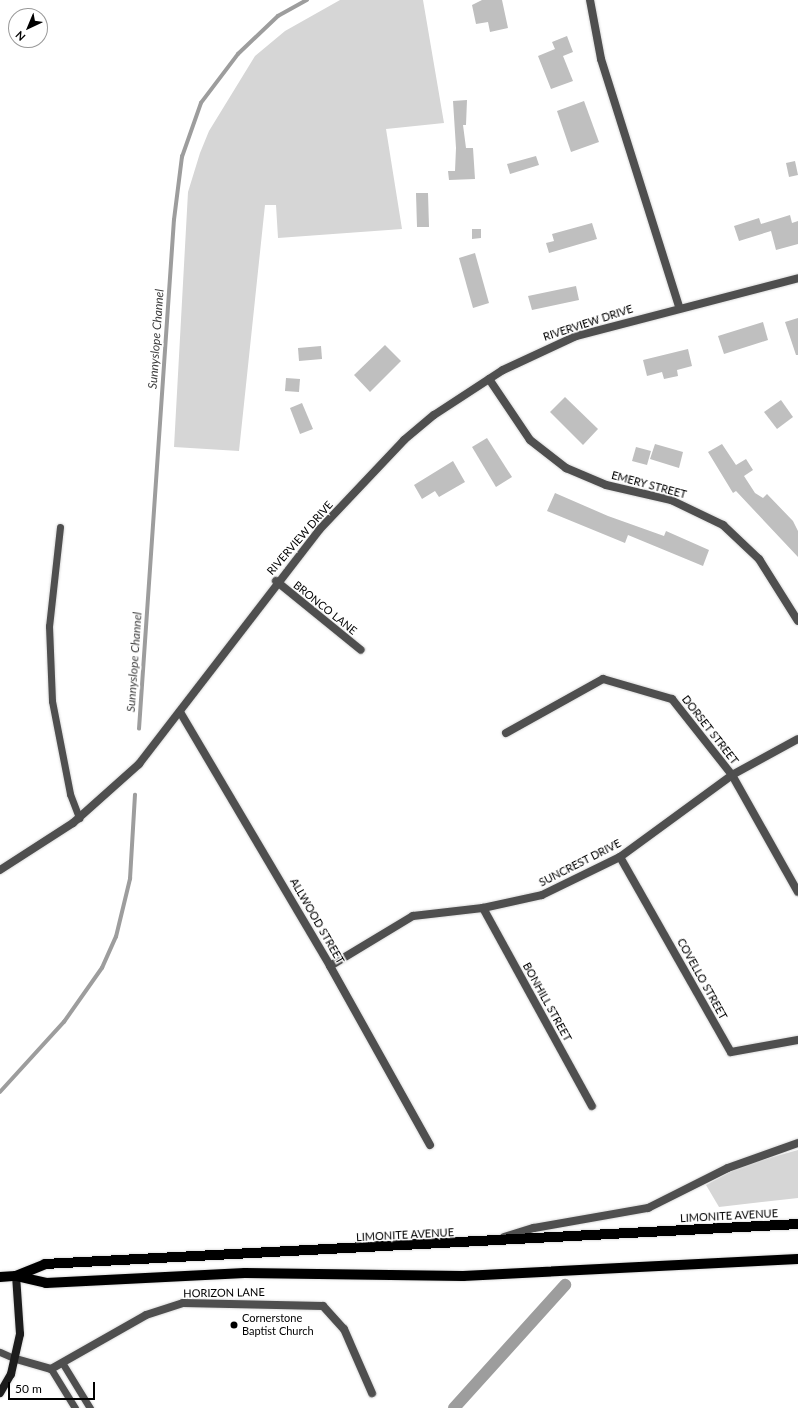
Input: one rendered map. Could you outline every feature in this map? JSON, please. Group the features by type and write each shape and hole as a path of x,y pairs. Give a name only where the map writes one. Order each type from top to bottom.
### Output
{"main road":[{"name":"LIMONITE AVENUE","path":"16,1276 45,1264 489,1242 798,1224"},
{"name":"LIMONITE AVENUE","path":"0,1277 16,1276 46,1283 245,1273 463,1276 798,1259"}],"street":[{"path":"590,0 601,59 679,307"},
{"name":"RIVERVIEW DRIVE","path":"0,870 79,818 139,764 180,712 276,581 404,440 489,379 576,336 679,307 798,278"},
{"name":"EMERY STREET","path":"489,379 530,440 566,468 606,485 671,500 723,525 759,559 798,621"},
{"name":"BRONCO LANE","path":"276,581 361,650"},
{"name":"DORSET STREET","path":"506,733 603,679 672,699 732,775 798,892"},
{"name":"ALLWOOD STREET","path":"180,712 330,966 430,1145"},
{"name":"SUNCREST DRIVE","path":"330,966 413,916 483,908 542,895 620,857 732,775 798,739"},
{"name":"COVELLO STREET","path":"620,857 731,1052 798,1040"},
{"name":"BONHILL STREET","path":"483,908 592,1106"},
{"path":"489,1242 534,1228 648,1208 728,1168 798,1143"},
{"path":"0,1393 16,1359 20,1334 16,1276"},
{"name":"HORIZON LANE","path":"51,1369 63,1364 146,1315 176,1305 323,1306 344,1328 372,1393"},
{"path":"16,1359 51,1369"}],"lane":[{"path":"60,527 49,626 52,701 70,794 79,818"},
{"path":"0,1352 16,1359"},
{"path":"63,1364 90,1408"},
{"path":"51,1369 74,1408"}],"shaded area":[{"path":"340,0 423,0 444,123 386,129 402,229 278,238 276,205 265,205 239,451 174,447 188,192 200,153 209,131 255,56 285,31"},
{"path":"798,1150 798,1198 719,1207 706,1185 741,1166"}],"building":[{"path":"482,0 502,0 508,28 490,32 488,22 476,24 472,5"},
{"path":"567,36 573,52 563,56 573,81 551,89 538,56 555,49 552,42"},
{"path":"467,100 466,125 463,125 466,148 473,148 475,179 449,180 448,171 455,171 456,148 453,101"},
{"path":"584,101 599,142 571,152 557,111"},
{"path":"536,156 539,165 510,174 507,164"},
{"path":"795,161 798,175 789,177 786,163"},
{"path":"416,193 428,193 429,227 417,227"},
{"path":"790,215 792,223 798,221 798,244 776,250 771,231 739,241 734,226 759,218 761,224"},
{"path":"592,223 597,239 549,253 546,243 554,241 552,234"},
{"path":"472,229 481,229 481,238 472,239"},
{"path":"475,253 489,303 473,308 459,258"},
{"path":"576,286 579,300 532,310 528,296"},
{"path":"798,318 798,355 796,355 785,322"},
{"path":"763,322 768,340 724,354 718,336"},
{"path":"385,345 401,361 370,392 354,375"},
{"path":"321,346 322,359 299,361 298,348"},
{"path":"688,349 692,366 677,370 678,376 664,379 662,372 647,376 643,360"},
{"path":"286,378 300,379 299,392 285,391"},
{"path":"565,397 598,429 583,445 550,412"},
{"path":"781,400 793,417 777,429 764,412"},
{"path":"302,403 313,429 300,434 290,408"},
{"path":"487,438 512,477 496,487 472,447"},
{"path":"655,444 683,452 679,468 650,459"},
{"path":"722,444 736,465 746,459 753,470 744,476 755,493 763,498 767,494 793,521 798,531 798,557 736,491 733,493 708,452"},
{"path":"636,447 651,451 647,465 632,461"},
{"path":"453,461 465,482 439,497 435,491 422,499 414,485"},
{"path":"555,493 608,516 664,536 666,531 709,550 703,566 628,535 625,543 547,511"}],"waterway":[{"name":"Sunnyslope Channel","path":"139,729 174,220 182,157 201,103 238,54 278,16 307,0"},
{"name":"Sunnyslope Channel","path":"0,1092 64,1022 102,968 116,937 130,879 135,795"},
{"path":"454,1408 565,1285"}],"place":[{"name":"Cornerstone Baptist Church","path":"234,1325"}]}
